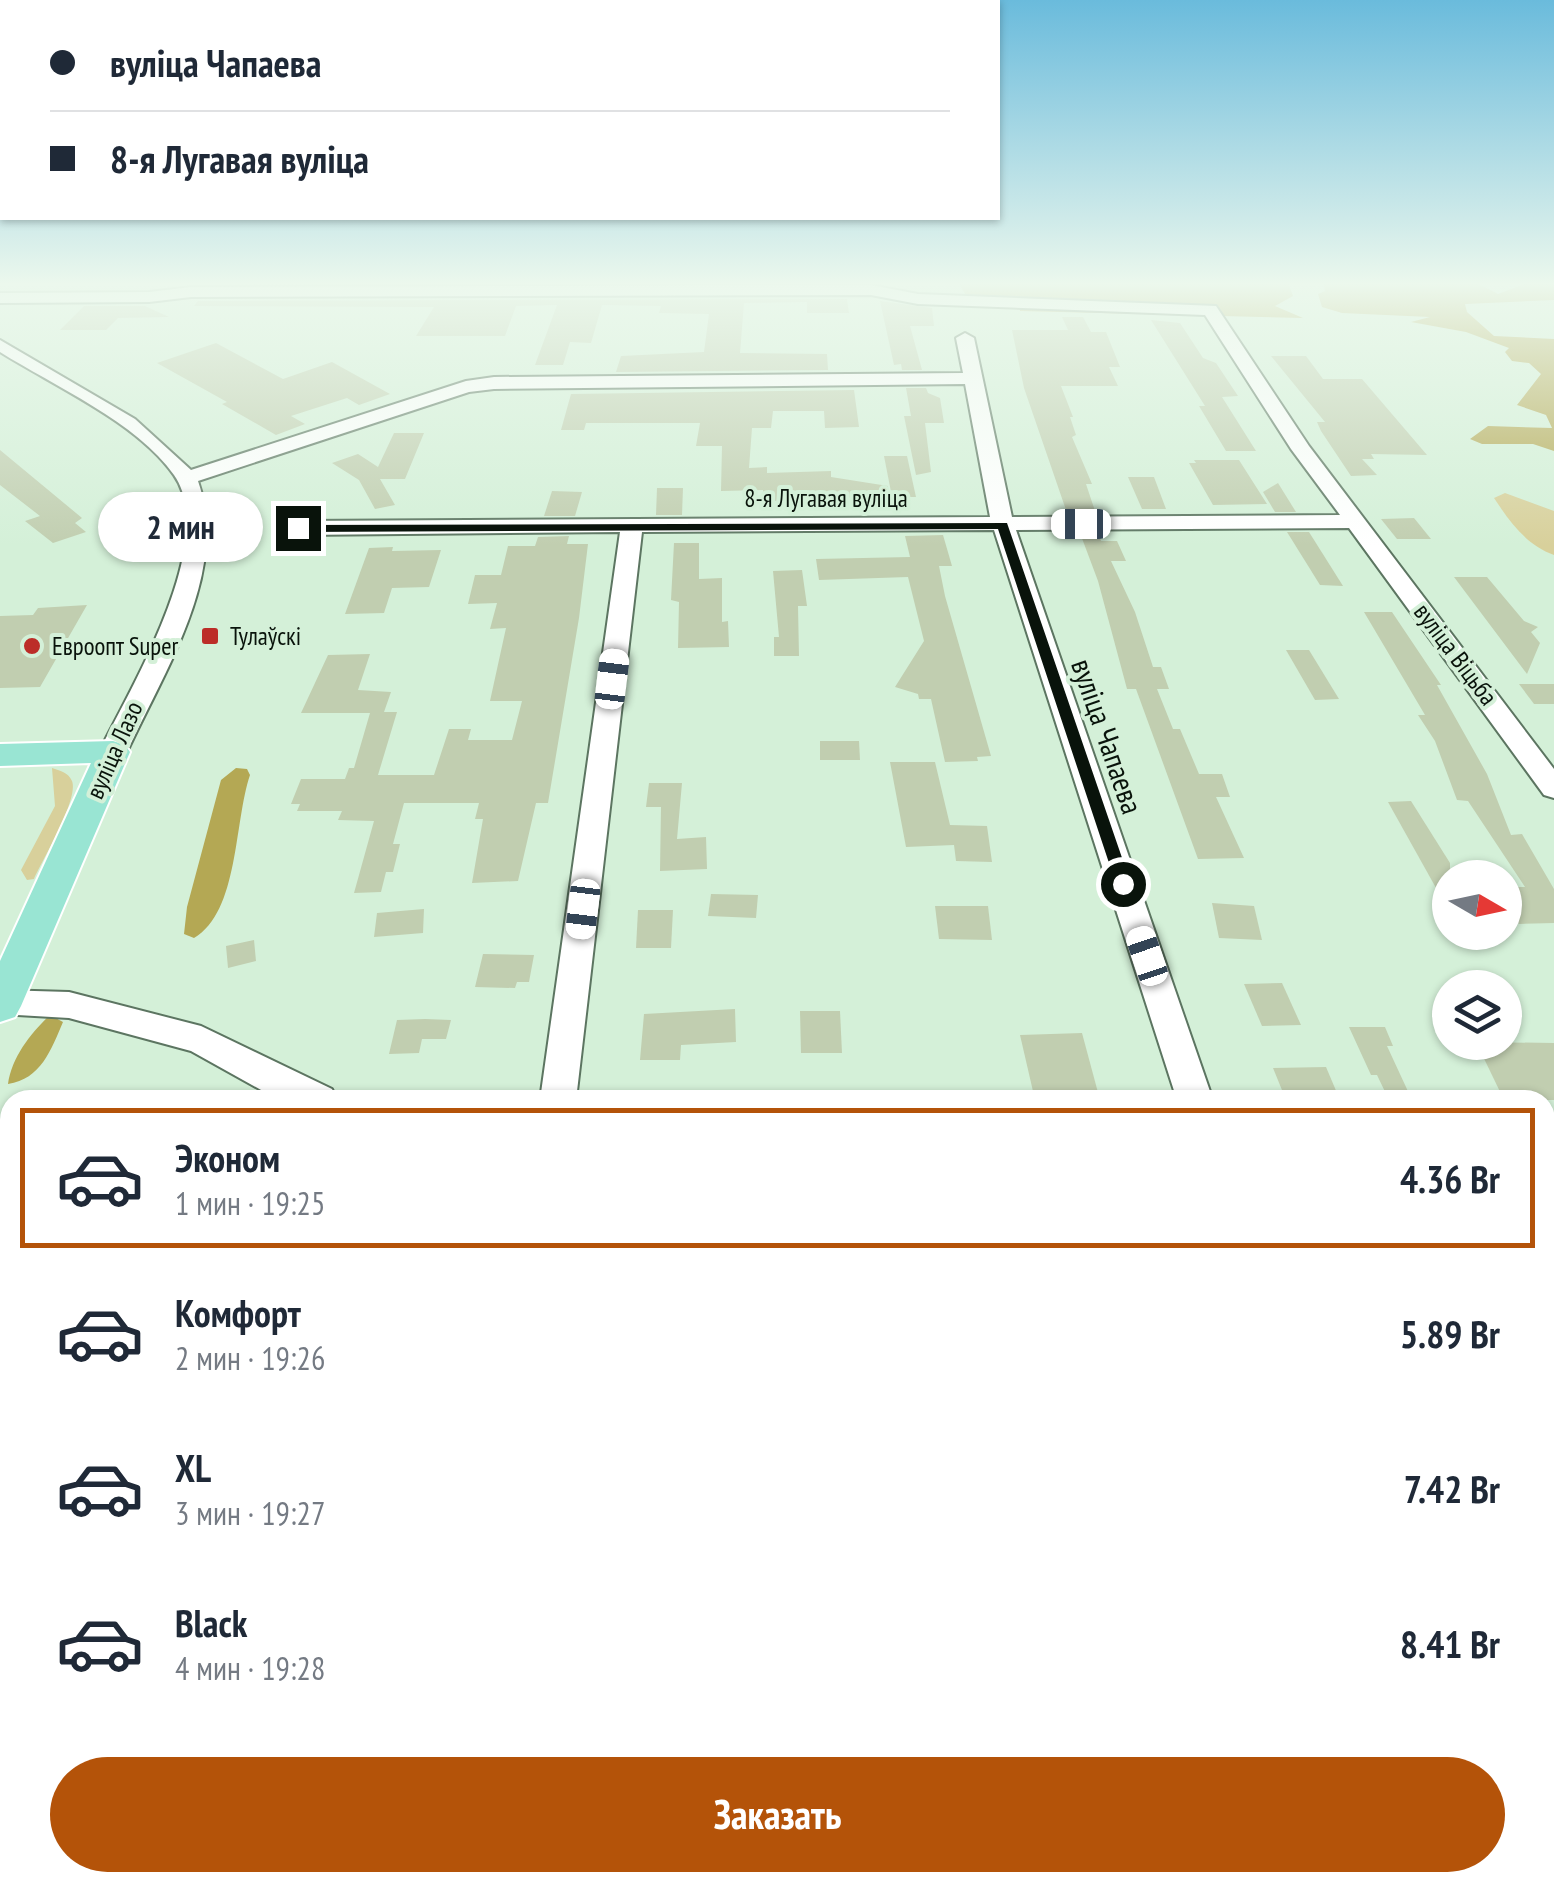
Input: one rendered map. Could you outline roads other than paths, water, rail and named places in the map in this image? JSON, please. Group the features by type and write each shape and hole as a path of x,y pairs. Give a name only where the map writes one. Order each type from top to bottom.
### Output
{"main road":[{"path":"0,755 113,752"},
{"name":"вуліца Лазо","path":"1,1004 113,752"}],"street":[{"path":"41,370 150,441 186,478 466,387 494,383 974,378"},
{"name":"вуліца Чапаева","path":"972,370 1003,525 1193,1090"},
{"name":"вуліца Віцьба","path":"1249,370 1301,450 1456,652 1554,789"},
{"name":"вуліца Лазо","path":"113,752 194,564 198,510 186,478"},
{"name":"8-я Лугавая вуліца","path":"298,528 1354,522"},
{"path":"559,1090 632,526"},
{"path":"1,1004 70,1004 201,1040 292,1090"}],"place":[{"name":"Тулаўскі","path":"210,636"},
{"name":"Евроопт Super","path":"32,646"}]}
